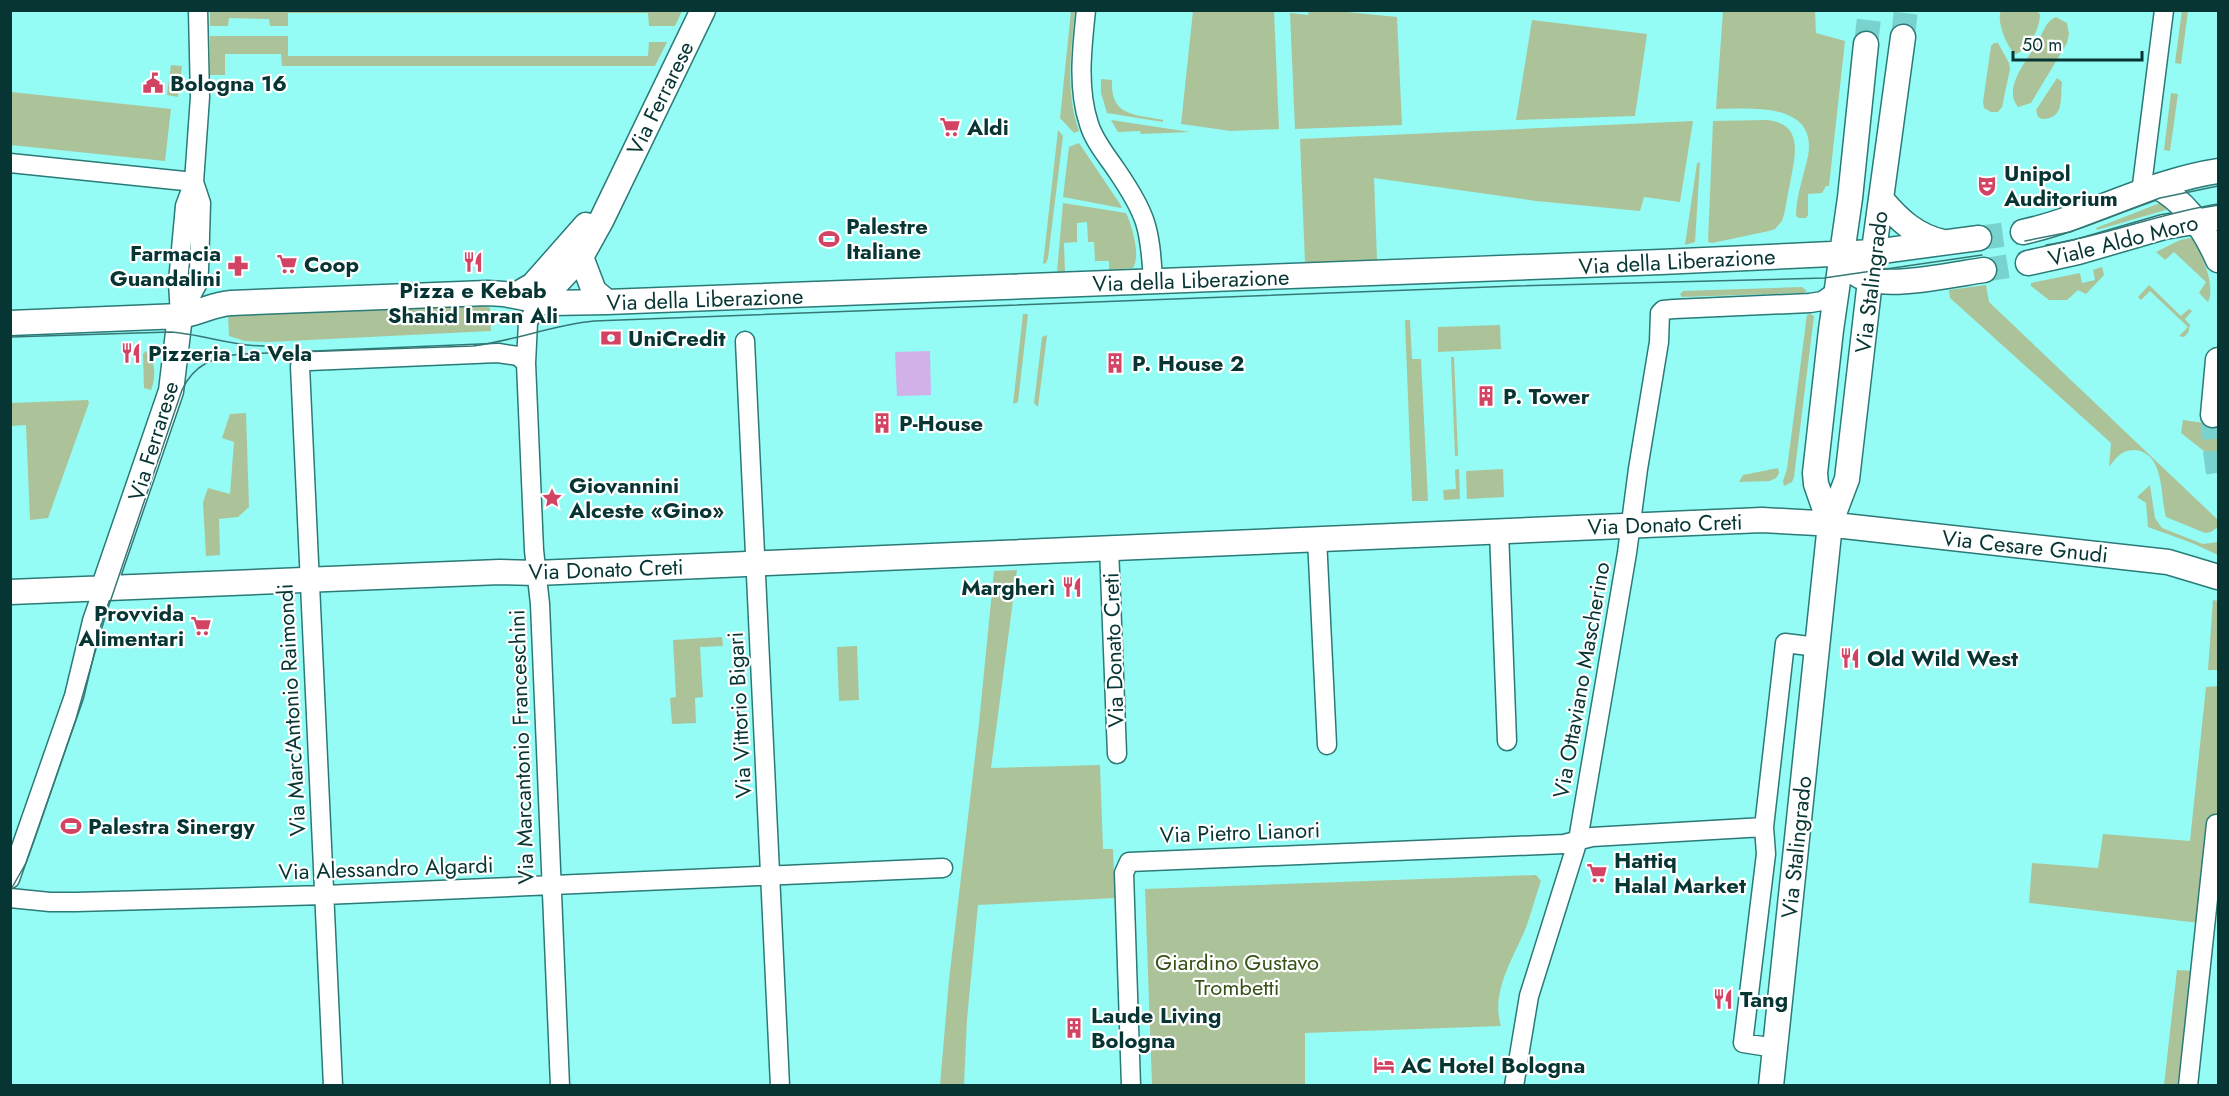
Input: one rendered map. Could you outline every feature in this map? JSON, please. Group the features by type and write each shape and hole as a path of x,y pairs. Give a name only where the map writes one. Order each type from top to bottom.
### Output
{"main road":[{"name":"Via Ferrarese","path":"539,302 581,257 703,10"},
{"name":"Via Stalingrado","path":"1771,1086 1830,524 1847,479 1870,281 1903,37"},
{"name":"Via Stalingrado","path":"1830,524 1816,484 1815,473 1843,253 1866,44"},
{"name":"Viale Aldo Moro","path":"2023,232 2076,218 2149,190 2218,171"},
{"name":"Via Ferrarese","path":"510,295 524,291 533,285 618,186"},
{"path":"2149,190 2180,201 2207,219 2218,260"},
{"path":"1882,200 1917,233 1947,243"},
{"name":"Viale Aldo Moro","path":"2028,263 2078,252 2147,231 2207,219"},
{"path":"1979,238 1874,252 1843,253 1853,271 1870,281 1902,281 1984,270"},
{"name":"Via della Liberazione","path":"539,302 607,303 1843,253"},
{"path":"581,257 592,289 607,303"},
{"path":"10,323 192,315 223,303 487,293 510,295 539,302"},
{"name":"Via Ferrarese","path":"104,589 171,391 180,316"},
{"path":"2213,415 2218,368"},
{"name":"Via Donato Creti","path":"10,592 500,572 536,573 1762,520 1830,524"},
{"name":"Via Cesare Gnudi","path":"1830,524 2168,562 2218,577"}],"street":[{"path":"180,316 198,283 199,270 201,203 194,182 200,97 198,10"},
{"path":"1086,10 1081,75 1083,102 1089,125 1143,212 1150,239 1153,281"},
{"path":"2149,190 2164,10"},
{"path":"10,162 194,182"},
{"name":"Via Ottaviano Mascherino","path":"1514,1086 1529,996 1578,840 1631,526 1659,342 1661,311 1810,303 1822,301 1837,291"},
{"name":"Via Marcantonio Franceschini","path":"539,302 529,318 526,363 536,573 540,604 560,1086"},
{"name":"Via Vittorio Bigari","path":"745,341 780,1086"},
{"name":"Via Marc'Antonio Raimondi","path":"333,1086 299,369 301,363 309,361 498,353 519,356 526,363"},
{"path":"1499,531 1507,741"},
{"path":"1317,538 1327,745"},
{"name":"Via Donato Creti","path":"1109,547 1117,754"},
{"name":"Via Ferrarese","path":"10,879 74,696 92,621 104,589"},
{"name":"Via Stalingrado","path":"1775,1048 1743,1043 1766,854 1764,827 1785,643 1817,647"},
{"path":"2188,1086 2216,824"},
{"name":"Via Stalingrado","path":"1578,840 1592,837 1764,827"},
{"name":"Via Pietro Lianori","path":"1131,1086 1124,873 1124,867 1129,862 1564,844 1578,840"},
{"name":"Via Alessandro Algardi","path":"10,897 50,902 76,902 324,895 943,868"}],"green space":[{"path":"210,10 682,11 675,26 649,26 648,13 288,13 288,26 270,26 269,19 229,18 228,26 210,26"},
{"path":"2182,10 2188,11 2181,64 2175,63"},
{"path":"1071,11 1075,11 1071,56 1072,101 1079,131 1074,133 1060,118"},
{"path":"1193,11 1274,11 1279,129 1231,131 1181,124"},
{"path":"1309,11 1337,11 1397,17 1402,125 1295,129 1290,13 1308,15"},
{"path":"1723,11 1815,11 1816,33 1845,41 1829,186 1826,186 1822,193 1808,194 1806,218 1796,216 1808,156 1808,138 1802,125 1792,117 1762,109 1716,109"},
{"path":"2001,11 2036,11 2040,14 2033,37 2026,47 2016,54 2003,34 2000,21"},
{"path":"2056,17 2067,23 2069,34 2067,43 2031,103 2018,107 2013,91 2018,74 2047,25"},
{"path":"1532,20 1647,34 1635,116 1516,120"},
{"path":"210,36 288,36 288,56 648,56 649,42 667,42 655,66 282,66 281,54 225,54 225,75 210,75"},
{"path":"1998,43 2010,69 2002,107 1998,112 1991,112 1984,108 1983,102 1991,46"},
{"path":"171,65 182,66 178,97 167,95"},
{"path":"2057,78 2062,82 2060,107 2055,116 2042,119 2038,117 2036,110"},
{"path":"1101,79 1112,80 1115,101 1126,112 1163,120 1163,122 1107,113 1101,93"},
{"path":"11,92 171,109 165,161 11,145"},
{"path":"2171,93 2178,94 2170,151 2164,150"},
{"path":"1111,120 1190,132 1141,134 1140,131 1118,132"},
{"path":"1767,120 1788,128 1795,144 1794,164 1782,221 1775,229 1769,231 1708,242 1713,121"},
{"path":"1693,121 1680,202 1644,197 1640,211 1536,201 1374,178 1377,260 1305,263 1300,139"},
{"path":"1058,130 1063,136 1048,258 1043,264"},
{"path":"1079,143 1121,208 1063,197 1069,147"},
{"path":"1700,162 1695,242 1685,245 1697,163"},
{"path":"1063,203 1126,213 1136,248 1133,268 1109,270 1109,261 1095,261 1094,242 1088,242 1087,222 1077,223 1077,242 1064,243 1065,272 1057,272"},
{"path":"2160,203 2169,209 2097,230 2096,228"},
{"path":"2191,238 2207,269 2210,288 2208,302 2199,293 2206,282 2174,252 2165,260 2156,252 2180,240"},
{"path":"2102,267 2104,275 2086,294 2078,290 2067,300 2049,300 2031,286 2031,283 2080,273 2082,283 2095,280 2093,270"},
{"path":"1986,285 1989,302 2218,520 2218,527 2205,533 2166,517 2160,477 2152,459 2145,453 2130,450 2120,455 2109,467 2111,443 1950,298 1949,290"},
{"path":"2149,285 2181,316 2189,309 2192,311 2185,319 2190,325 2184,337 2179,336 2188,327 2150,291 2141,300 2138,297"},
{"path":"1802,287 1807,291 1803,293 1682,297 1680,294 1683,291"},
{"path":"481,304 490,308 491,331 268,342 245,341 229,336 228,315"},
{"path":"1023,314 1028,314 1018,402 1013,404"},
{"path":"1807,315 1814,316 1794,477 1792,482 1784,486"},
{"path":"1405,320 1410,320 1412,359 1421,359 1428,501 1412,501"},
{"path":"1500,325 1501,349 1438,352 1438,327"},
{"path":"1047,335 1038,407 1034,403 1042,337"},
{"path":"146,351 152,360 154,370 151,390 144,388 143,354"},
{"path":"1451,357 1454,357 1458,456 1455,456"},
{"path":"88,400 89,403 48,518 30,520 26,425 11,426 11,403"},
{"path":"246,413 249,507 238,517 219,519 220,555 206,556 203,502 208,488 230,494 234,442 222,438 230,414"},
{"path":"2183,420 2218,425 2218,462 2181,433"},
{"path":"1778,468 1779,473 1776,478 1770,481 1739,482 1743,475"},
{"path":"1459,469 1460,499 1444,500 1443,490 1456,489 1455,470"},
{"path":"1503,469 1504,497 1467,499 1466,471"},
{"path":"2150,485 2155,518 2162,528 2203,544 2218,542 2218,555 2148,527 2146,503 2137,497"},
{"path":"1017,570 991,768 1100,765 1103,849 1113,849 1115,898 978,905 967,1019 964,1085 940,1085 949,980 994,571"},
{"path":"2213,600 2218,601 2218,670 2208,670"},
{"path":"722,637 723,646 700,647 703,697 695,698 696,723 672,724 670,698 676,697 673,640"},
{"path":"857,646 859,700 839,701 837,647"},
{"path":"2218,686 2218,915 2211,914 2205,973 2210,973 2197,1085 2164,1085 2177,970 2194,971 2199,923 2029,903 2032,863 2098,868 2103,834 2190,841 2206,687"},
{"name":"Giardino Gustavo Trombetti","path":"1536,875 1541,881 1527,925 1501,987 1498,1013 1501,1026 1305,1033 1305,1085 1152,1085 1145,889"}],"shaded area":[{"path":"930,351 931,395 897,396 895,352"}],"tunnel":[{"path":"1866,44 1870,10"},
{"path":"1903,37 1906,10"},
{"path":"1979,238 2023,232"},
{"path":"1984,270 2028,263"},
{"path":"2213,415 2218,473"}],"tram line":[{"path":"2025,241 2070,232 2160,198 2218,186"},
{"path":"2046,245 2218,204"},
{"path":"10,891 26,863 76,719 105,617 182,390 199,368 214,359 242,354 473,346 594,321 1516,286 1824,278 1982,255"},
{"path":"10,337 170,332 264,346"}],"place":[{"name":"Bologna 16","path":"153,83"},
{"name":"Aldi","path":"950,127"},
{"name":"Unipol Auditorium","path":"1987,186"},
{"name":"Palestre Italiane","path":"829,239"},
{"name":"Pizza e Kebab Shahid Imran Ali","path":"473,262"},
{"name":"Coop","path":"287,264"},
{"name":"Farmacia Guandalini","path":"238,266"},
{"name":"UniCredit","path":"611,338"},
{"name":"Pizzeria La Vela","path":"131,353"},
{"name":"P. House 2","path":"1115,363"},
{"name":"P. Tower","path":"1486,396"},
{"name":"P-House","path":"882,423"},
{"name":"Giovannini Alceste «Gino»","path":"552,498"},
{"name":"Margherì","path":"1072,587"},
{"name":"Provvida Alimentari","path":"201,626"},
{"name":"Old Wild West","path":"1850,658"},
{"name":"Palestra Sinergy","path":"71,826"},
{"name":"Hattiq Halal Market","path":"1597,873"},
{"name":"Tang","path":"1723,999"},
{"name":"Laude Living Bologna","path":"1074,1028"},
{"name":"AC Hotel Bologna","path":"1384,1065"}]}
